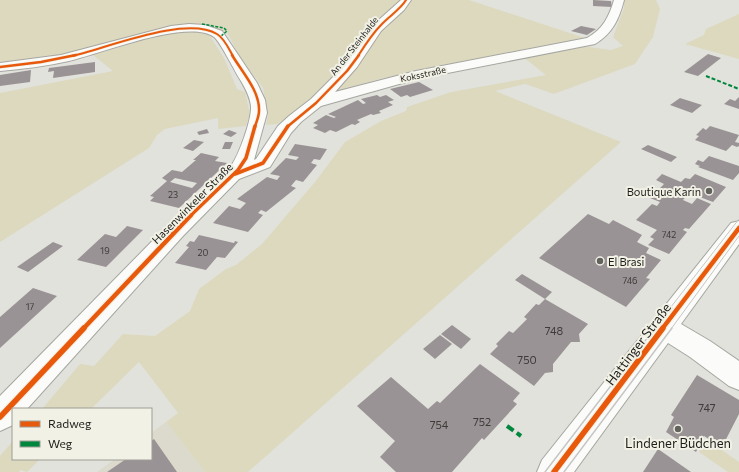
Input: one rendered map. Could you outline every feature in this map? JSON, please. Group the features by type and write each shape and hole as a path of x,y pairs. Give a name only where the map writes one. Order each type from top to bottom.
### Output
{"street":[{"name":"An der Steinhalde","path":"316,103 347,71 358,57 367,41 381,24 403,5 406,0"},
{"name":"Koksstraße","path":"234,175 263,163 284,130 294,119 316,103 416,75 591,41 605,33 616,15 619,0"},
{"name":"Hasenwinkeler Straße","path":"0,67 42,62 74,56 172,29 197,28 217,33 254,90 259,106 259,113 246,158 234,175 186,220 0,417"},
{"name":"Hattinger Straße","path":"554,472 739,228"},
{"path":"664,327 700,349 739,377"}],"shaded area":[{"path":"0,0 469,0 588,39 545,48 442,65 376,80 309,100 286,119 277,124 266,125 268,115 263,88 239,56 227,32 197,26 72,54 0,63"},
{"path":"624,0 656,0 660,9 653,37 635,64 554,94 525,84 495,91 621,142 248,472 205,472 166,422 178,413 139,362 92,408 43,408 80,364 94,366 123,334 155,336 190,311 199,289 226,269 236,265 262,244 315,182 345,142 381,121 406,111 407,107 451,92 546,75 523,57 582,46 611,50 623,46 613,37 624,8"},
{"path":"739,14 739,59 685,44 704,35 706,29"},
{"path":"181,31 208,33 224,58 237,89 245,92 250,114 246,126 218,129 218,118 165,129 157,135 149,148 0,242 0,93 113,71 93,55 163,34"},
{"path":"166,422 205,472 97,472 114,460 152,460 152,432"},
{"path":"706,439 739,462 739,472 728,472 699,452"},
{"path":"12,442 12,460 39,460 27,472 21,470 19,472 0,472 0,456"}],"building":[{"path":"593,0 611,1 612,7 593,6"},
{"path":"581,26 596,29 587,35 571,31"},
{"path":"708,54 721,58 698,76 684,72"},
{"path":"95,62 95,72 53,78 54,71 48,72 49,68"},
{"path":"31,70 30,82 0,86 0,75"},
{"path":"419,82 433,90 410,97 407,95 401,97 390,89"},
{"path":"377,95 380,97 386,95 394,100 388,102 393,105 379,111 381,113 371,114 357,120 360,122 355,125 352,124 336,132 330,130 325,133 313,128 318,125 313,123 326,115 334,118 336,117 328,114 358,100 363,104 366,103 361,99"},
{"path":"739,97 739,109 724,104 730,99 735,101"},
{"path":"680,98 702,105 692,113 670,105"},
{"path":"710,126 739,135 735,142 739,143 739,146 737,147 732,145 726,151 695,140 699,136 696,135 703,128 706,130"},
{"path":"207,129 209,133 199,135 197,132"},
{"path":"229,130 237,133 231,137 223,134"},
{"path":"194,140 204,142 193,151 183,148"},
{"path":"225,142 233,142 230,149 222,149"},
{"path":"295,144 327,149 320,160 314,159 311,163 317,165 303,182 296,180 291,186 296,188 266,212 261,210 258,213 263,215 248,232 213,223 229,206 240,209 246,203 237,199 267,177 277,180 280,176 270,174 286,158 296,160 299,157 288,155"},
{"path":"648,145 677,157 671,162 641,149"},
{"path":"201,153 219,157 215,161 227,163 179,208 150,201 154,197 150,196 167,181 162,178 172,170 182,172 196,160 193,160","holes":["175,178 197,183 192,188 170,182"]},
{"path":"709,156 739,166 739,173 733,180 698,167 700,166 695,164 698,160 703,162"},
{"path":"662,174 681,182 685,178 690,179 695,174 726,187 713,202 689,193 683,200 692,204 697,198 711,204 689,229 685,228 683,230 687,232 669,254 648,245 654,239 650,237 657,230 636,220 652,204 657,206 660,202 650,198 664,184 656,180"},
{"path":"588,214 609,224 613,220 642,235 637,242 649,248 646,253 661,260 646,278 650,279 626,307 539,258"},
{"path":"127,226 143,230 106,267 77,260 105,234 116,237"},
{"path":"199,235 234,243 235,241 238,242 225,258 217,257 206,270 175,263 189,247 186,246 190,241 194,242"},
{"path":"53,242 63,246 28,272 17,267"},
{"path":"522,274 552,292 545,299 515,280"},
{"path":"33,288 57,296 0,348 0,317"},
{"path":"545,299 588,324 579,334 580,342 571,342 553,364 553,372 545,373 534,386 490,354 498,346 496,344 509,331 513,333 527,319 524,317 536,304 539,305"},
{"path":"452,325 471,339 461,349 441,334"},
{"path":"440,335 452,344 435,359 423,349"},
{"path":"480,364 520,393 513,401 517,404 484,440 482,438 452,472 396,472 380,457 395,441 357,406 391,377 428,409 437,401 440,403"},
{"path":"697,375 739,400 739,414 722,447 704,436 696,452 666,432 674,417 671,415"},
{"path":"154,439 177,472 107,472 125,460 152,460 152,440"},
{"path":"658,449 691,472 643,472"}],"tram line":[{"path":"654,329 739,219"},
{"path":"671,329 739,236"},
{"path":"545,472 655,328"},
{"path":"564,472 672,328"}],"marked path":[{"path":"202,24 224,28 227,31 220,37"},
{"path":"706,76 739,89"},
{"path":"507,426 521,436"}],"cycle path":[{"path":"235,174 263,163 284,130 295,119 316,103 347,71 358,57 367,41 381,24 403,5 406,0"},
{"path":"0,67 61,59 131,39 171,30 189,28 205,29 220,36 253,89 259,106 259,113 246,158 238,170 175,231 0,417"},
{"path":"554,472 739,228"}],"place":[{"name":"Boutique Karin","path":"709,191"},
{"name":"El Brasi","path":"600,261"},
{"name":"Lindener Büdchen","path":"678,429"}]}
